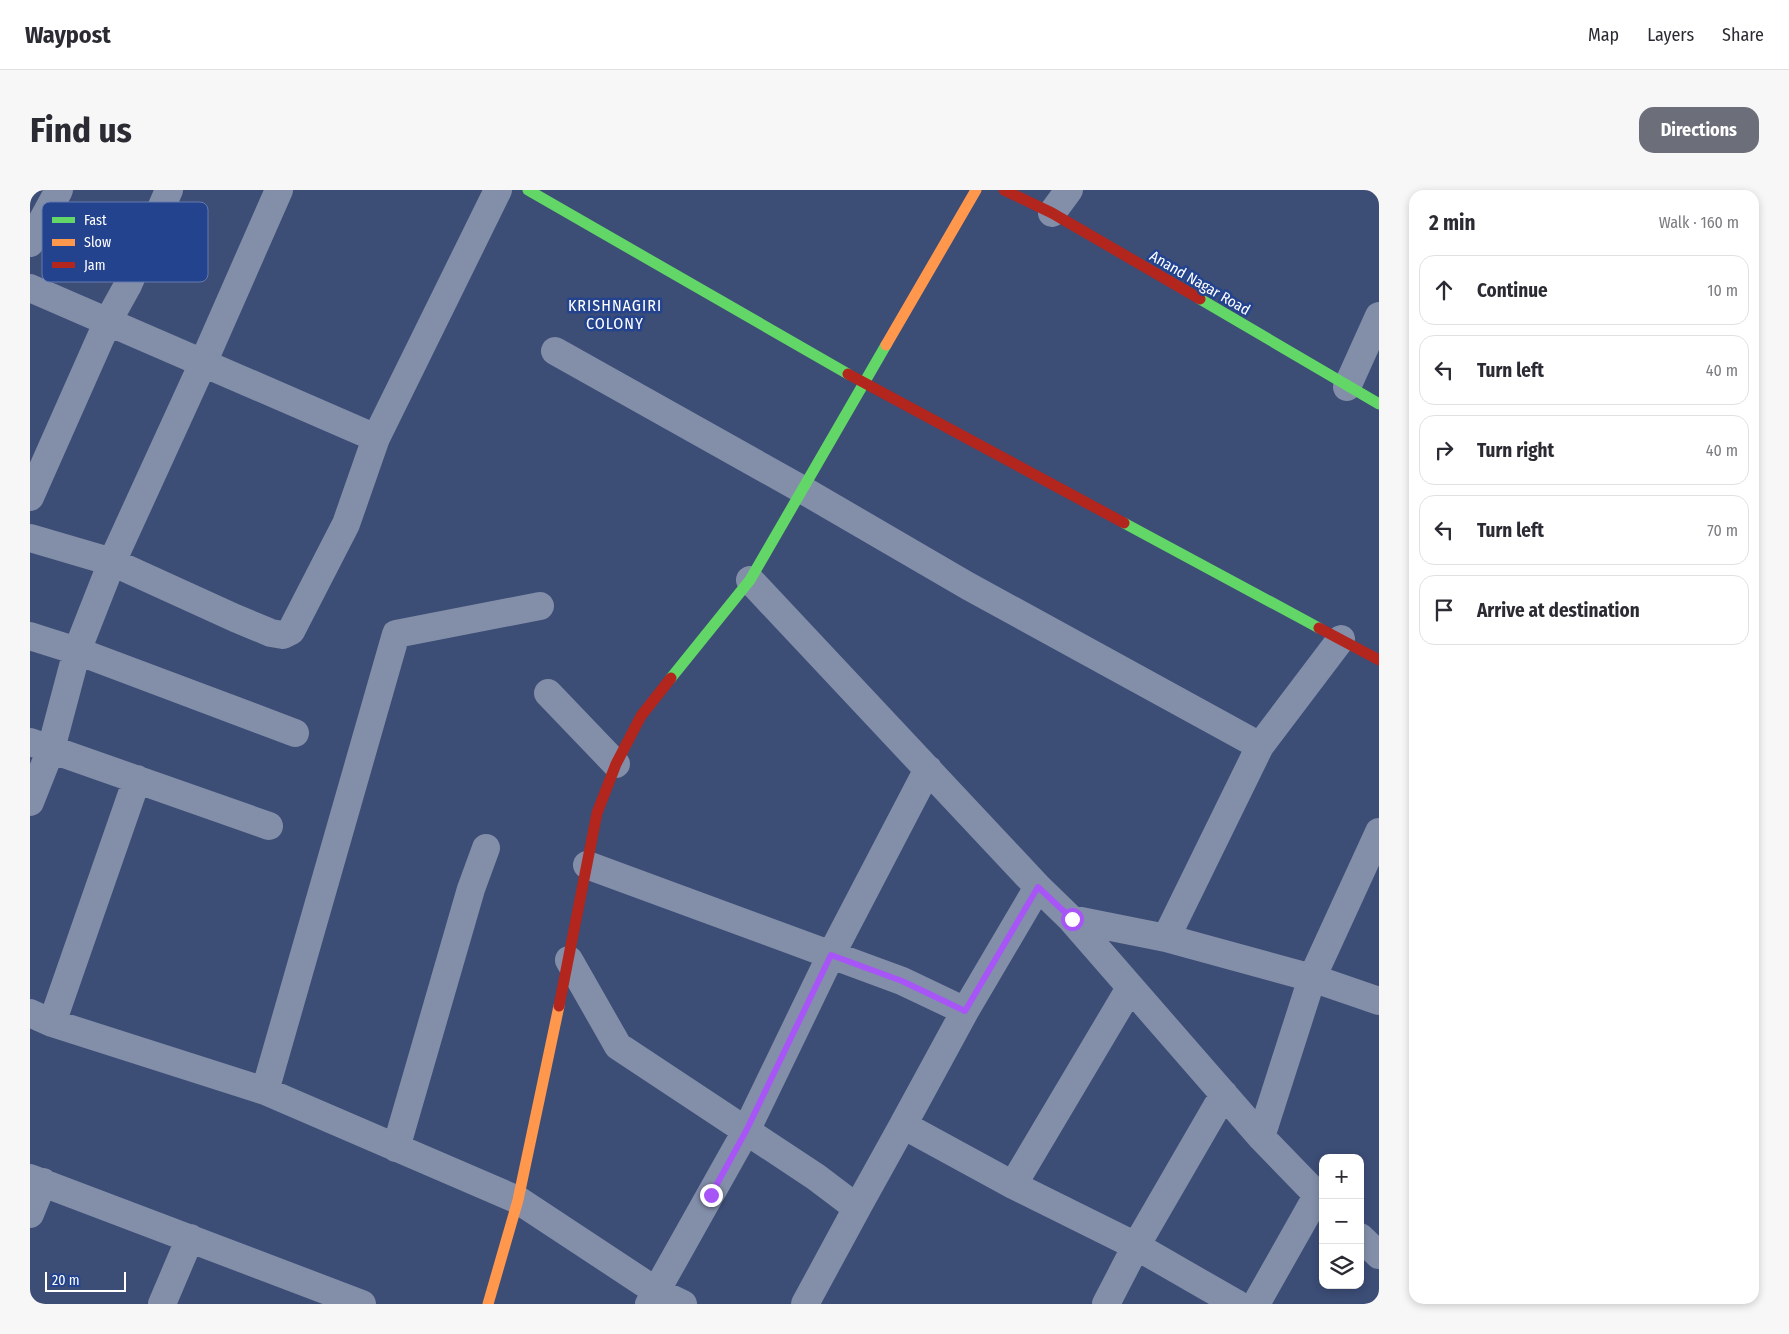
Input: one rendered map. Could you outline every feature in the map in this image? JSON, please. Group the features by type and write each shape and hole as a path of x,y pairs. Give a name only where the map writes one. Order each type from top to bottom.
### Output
{"street":[{"path":"52,202 59,190"},
{"path":"164,202 169,190"},
{"path":"30,802 40,745 112,562 203,363 279,190"},
{"path":"30,538 112,562 271,633 283,635 292,631 346,524 376,438 498,190"},
{"path":"528,190 864,383 1379,660"},
{"path":"488,1304 518,1200 569,960 597,814 616,764 641,716 750,580 976,190"},
{"name":"Anand Nagar Road","path":"1004,190 1052,214 1379,404"},
{"path":"1052,214 1069,190"},
{"path":"30,243 42,221"},
{"path":"30,497 108,321 129,282"},
{"path":"30,288 376,438"},
{"path":"1347,386 1379,316"},
{"path":"556,351 803,490 968,586 1260,746"},
{"path":"750,580 1038,887 1072,919 1261,1137 1319,1198"},
{"path":"265,1091 396,634 540,606"},
{"path":"30,636 77,651 295,733"},
{"path":"1166,938 1260,746 1341,640"},
{"path":"548,693 616,764"},
{"path":"40,745 269,826"},
{"path":"652,1298 746,1131 831,955 928,769"},
{"path":"137,779 41,1018 265,1091 518,1200 652,1298 683,1304"},
{"path":"1261,1137 1312,978 1379,832"},
{"path":"396,1148 471,890 486,848"},
{"path":"587,865 902,981 965,1011"},
{"path":"805,1304 965,1011 1038,887"},
{"path":"1072,919 1166,938 1312,978 1379,1001"},
{"path":"569,960 618,1046 816,1177 857,1208"},
{"path":"1013,1185 1130,988"},
{"path":"1106,1304 1136,1246 1224,1094"},
{"path":"903,1125 1013,1185 1136,1246 1237,1304"},
{"path":"30,1214 36,1180 353,1302"},
{"path":"1256,1304 1319,1201"},
{"path":"162,1304 190,1238"},
{"path":"1364,1241 1379,1255"}],"traffic: fast":[{"path":"528,190 848,374"},
{"path":"1200,299 1379,404"},
{"path":"671,678 750,580 886,345"},
{"path":"1124,523 1319,628"}],"traffic: slow":[{"path":"886,345 976,190"},
{"path":"488,1304 518,1200 559,1006"}],"traffic: jam":[{"path":"1004,190 1052,213 1200,299"},
{"path":"848,374 1124,523"},
{"path":"1319,628 1379,660"},
{"path":"559,1006 597,813 616,764 641,716 671,678"}],"district":[{"name":"KRISHNAGIRI COLONY","path":"615,314"}],"route":[{"path":"711,1195 746,1131 831,955 902,981 965,1011 1038,887 1072,919"}]}
